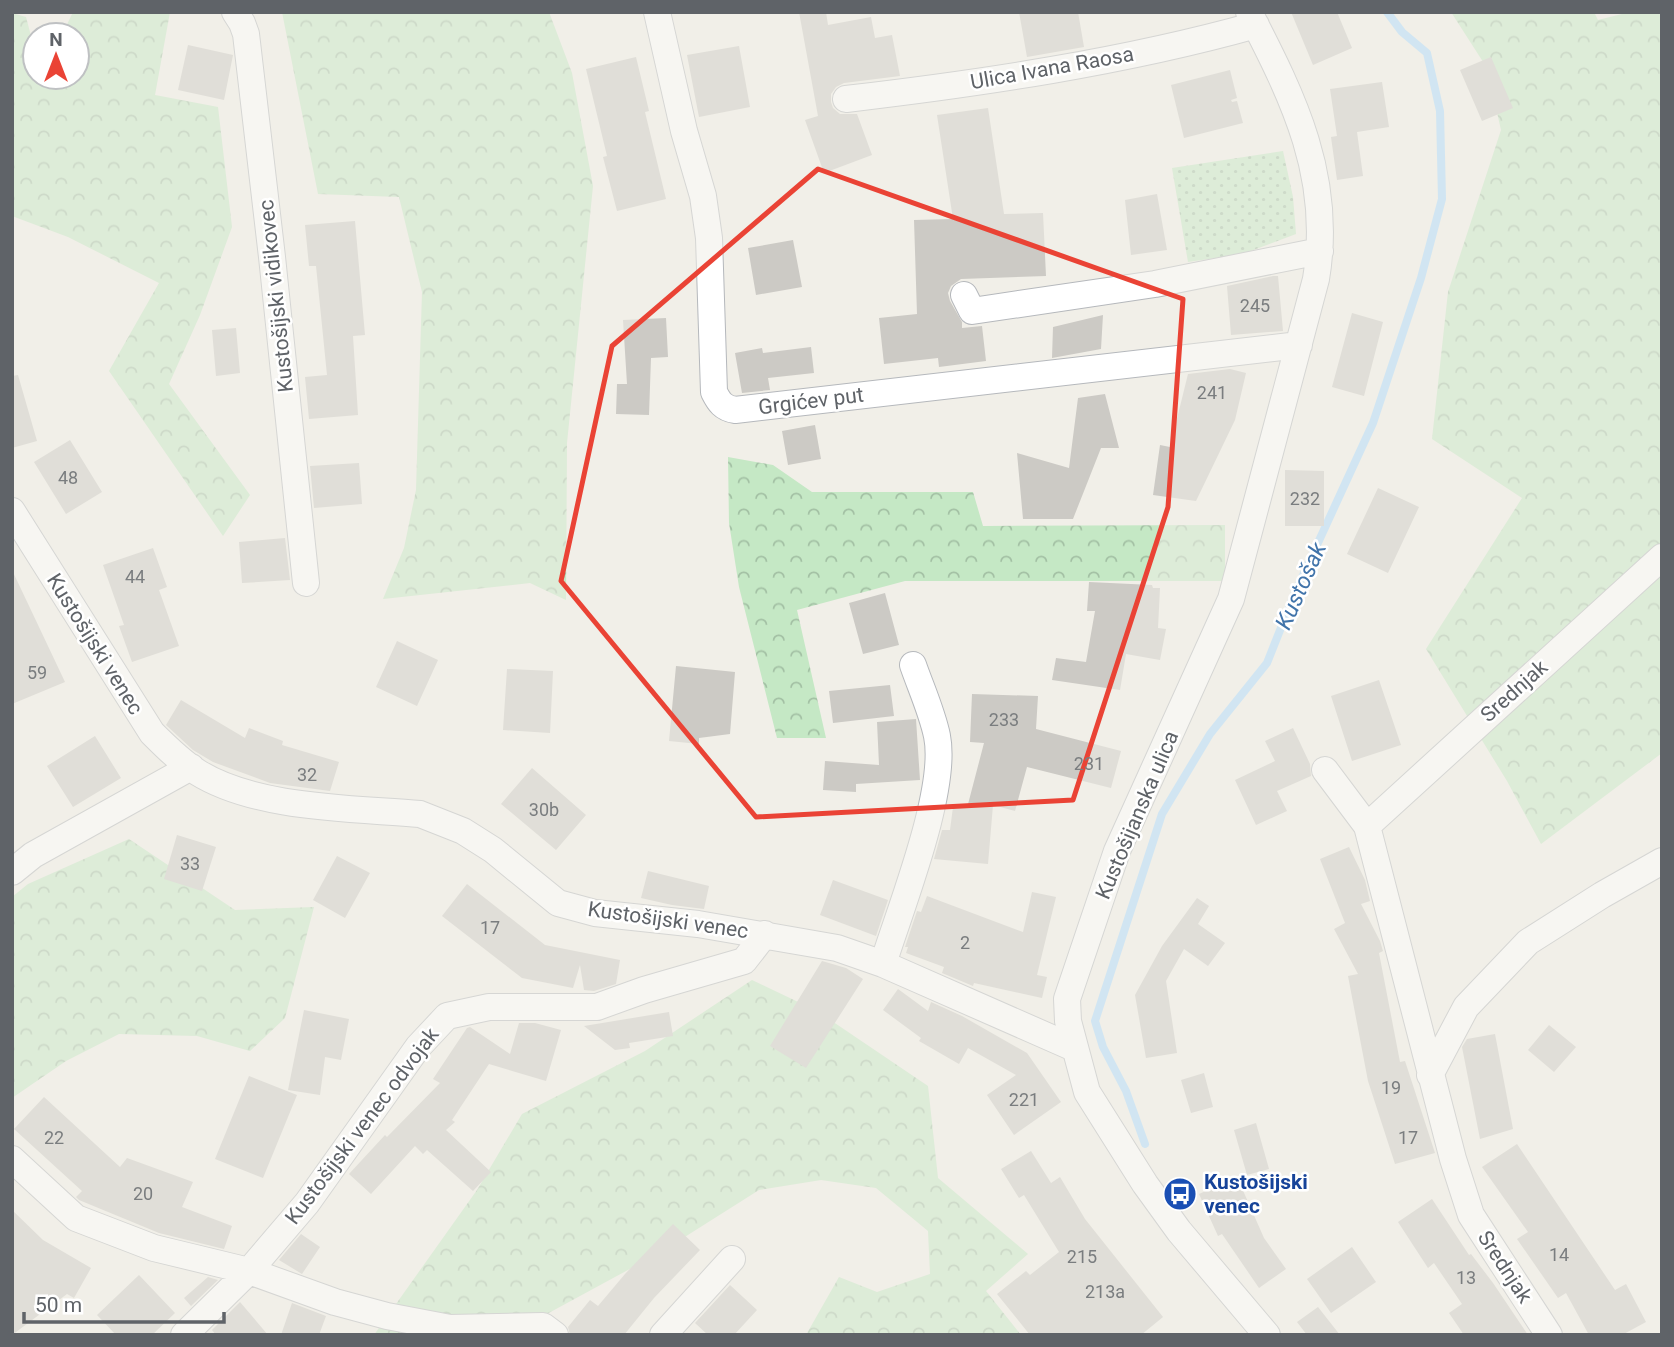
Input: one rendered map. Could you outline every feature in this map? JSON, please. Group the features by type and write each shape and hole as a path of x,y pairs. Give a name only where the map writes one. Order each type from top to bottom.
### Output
{"street":[{"name":"Kustošijski vidikovec","path":"235,12 246,34 306,583"},
{"name":"Grgićev put","path":"657,12 684,131 703,195 709,238 714,392 726,408 735,410 1299,345"},
{"name":"Kustošijanska ulica","path":"1253,19 1283,78 1300,118 1310,153 1321,212 1320,251 1314,285 1231,600 1117,851 1067,999 1068,1021 1087,1092 1145,1184 1179,1231 1267,1335"},
{"name":"Ulica Ivana Raosa","path":"846,99 922,90 1121,57 1253,19"},
{"path":"964,295 972,312 1154,284 1320,251"},
{"name":"Kustošijski venec","path":"12,511 152,733 191,767 225,786 284,802 420,814 463,831 493,850 558,902 595,913 698,924 836,948 883,964 1074,1048"},
{"name":"Srednjak","path":"1367,825 1662,557"},
{"path":"883,964 924,833 939,767 937,736 913,664"},
{"path":"12,872 33,855 191,767"},
{"name":"Srednjak","path":"1325,770 1367,825 1430,1075 1471,1215 1549,1335"},
{"path":"1430,1075 1466,1007 1528,942 1662,860"},
{"name":"Kustošijski venec odvojak","path":"184,1335 248,1271 307,1203 418,1047 447,1016 489,1007 597,1006 744,961 765,934"},
{"path":"12,1159 76,1217 154,1248 248,1271 335,1302 387,1316 450,1328 543,1326 555,1335"},
{"path":"663,1335 732,1259"}],"highlighted area":[{"path":"818,169 1183,299 1168,507 1073,800 756,817 561,581 612,346"}],"green space":[{"path":"73,12 170,12 155,95 218,107 232,227 200,315 169,384 250,495 223,536 109,371 159,283 68,237 12,216 12,13 26,17 27,21 21,21 21,91 91,91 91,21 69,21"},
{"path":"282,12 549,12 572,73 593,186 567,443 566,600 530,583 383,599 404,548 416,490 422,292 399,197 318,194"},
{"path":"1451,12 1594,12 1598,20 1630,12 1662,12 1662,753 1541,844 1507,781 1426,649 1522,498 1432,439 1448,292 1501,130 1487,68"},
{"path":"1283,151 1293,197 1296,234 1243,254 1188,262 1172,168"},
{"path":"728,457 773,465 812,492 973,492 983,526 1225,525 1225,581 905,581 797,610 826,738 777,738 739,587 729,523"},
{"path":"129,839 235,910 314,907 285,1018 250,1051 197,1036 119,1034 66,1061 12,1098 12,897 28,884"},
{"path":"752,980 817,1011 928,1086 938,1178 1028,1254 986,1291 1021,1335 806,1335 839,1277 877,1292 930,1274 928,1231 876,1188 821,1180 759,1190 661,1252 545,1315 528,1335 374,1335 477,1190 522,1114 645,1051"}],"building":[{"path":"799,12 826,12 828,25 871,17 875,38 892,35 900,76 844,83 836,87 831,94 833,108 840,114 857,114 872,155 824,173 805,120 818,116"},
{"path":"1019,12 1078,12 1084,47 1027,57"},
{"path":"1291,12 1337,12 1352,48 1313,65"},
{"path":"188,45 233,55 224,100 178,90"},
{"path":"739,46 750,107 699,117 687,55"},
{"path":"636,57 649,111 645,112 666,199 617,211 603,157 607,156 586,69"},
{"path":"1491,57 1513,108 1482,121 1460,70"},
{"path":"1230,70 1237,98 1231,100 1237,101 1243,123 1184,138 1171,85"},
{"path":"1382,82 1389,127 1357,132 1363,176 1337,180 1331,137 1337,136 1330,89"},
{"path":"988,108 1004,214 1043,213 1046,276 961,279 951,286 948,293 950,301 962,322 962,328 982,326 986,361 939,367 938,358 884,364 879,318 917,314 914,220 953,219 937,115"},
{"path":"1157,194 1167,250 1131,255 1125,200"},
{"path":"355,221 365,335 353,336 358,415 309,419 305,377 327,375 316,266 309,266 305,225"},
{"path":"793,240 802,287 756,295 748,248"},
{"path":"1278,276 1283,331 1231,335 1227,286"},
{"path":"1352,313 1383,322 1364,396 1332,387"},
{"path":"1103,315 1101,349 1052,358 1053,327"},
{"path":"666,318 668,357 651,358 649,415 616,414 617,384 627,384 623,320"},
{"path":"236,328 240,373 216,376 212,330"},
{"path":"811,347 814,373 768,378 770,390 742,393 735,353 762,348 763,353"},
{"path":"1230,369 1246,373 1235,420 1196,501 1153,495 1160,445 1170,447 1188,374"},
{"path":"18,375 37,441 12,448 12,376"},
{"path":"1105,394 1119,448 1101,448 1073,519 1023,519 1017,453 1069,468 1078,398"},
{"path":"815,425 821,459 788,465 782,431"},
{"path":"70,440 102,492 66,514 34,462"},
{"path":"359,463 362,504 314,508 310,466"},
{"path":"1285,470 1324,471 1324,526 1285,526"},
{"path":"1378,488 1419,507 1388,573 1347,554"},
{"path":"285,538 290,580 242,583 239,542"},
{"path":"153,548 167,587 159,590 179,646 132,662 119,626 124,625 103,565"},
{"path":"12,570 65,682 12,704"},
{"path":"1089,582 1152,585 1153,588 1160,588 1158,628 1166,629 1160,660 1126,654 1120,690 1052,680 1056,658 1086,662 1095,611 1087,611"},
{"path":"885,593 899,645 863,654 849,603"},
{"path":"397,641 438,660 417,706 376,687"},
{"path":"676,666 735,672 730,734 699,738 699,744 669,741"},
{"path":"507,669 553,671 550,733 503,730"},
{"path":"1379,680 1401,745 1352,761 1331,696"},
{"path":"890,685 894,716 833,723 829,691"},
{"path":"972,694 1038,696 1036,729 1121,751 1111,788 1027,767 1015,811 993,805 988,864 934,859 942,830 950,830 953,807 967,808 984,743 970,742"},
{"path":"181,700 245,738 249,728 283,741 282,745 339,762 330,791 270,783 213,762 193,750 166,725"},
{"path":"916,719 920,780 856,784 856,792 823,790 825,761 879,765 877,722"},
{"path":"1293,728 1310,764 1311,776 1277,791 1287,811 1256,825 1235,780 1275,761 1265,741"},
{"path":"95,736 121,778 73,807 47,766"},
{"path":"532,768 586,815 556,850 501,804"},
{"path":"177,835 216,847 202,891 164,879"},
{"path":"1349,847 1365,880 1370,901 1361,904 1383,951 1379,953 1400,1062 1405,1061 1435,1153 1395,1164 1368,1081 1348,976 1358,974 1334,929 1345,923 1320,859"},
{"path":"337,856 370,873 345,918 313,900"},
{"path":"648,871 709,886 704,909 641,898"},
{"path":"833,880 888,900 876,936 820,915"},
{"path":"467,884 545,945 620,960 616,984 594,991 584,990 580,965 573,988 522,978 442,916"},
{"path":"1032,892 1056,897 1037,975 1047,977 1042,998 974,983 973,986 942,973 944,967 906,953 908,947 905,947 917,911 921,912 927,896 1023,932"},
{"path":"1197,898 1209,906 1198,924 1225,943 1208,966 1184,949 1166,981 1177,1053 1146,1058 1135,995 1162,946"},
{"path":"822,961 846,968 863,979 806,1068 770,1046"},
{"path":"898,989 928,1011 931,1002 962,1016 1027,1053 1061,1102 1014,1135 987,1095 1016,1075 968,1048 959,1064 919,1041 921,1038 883,1010"},
{"path":"304,1010 349,1019 341,1060 325,1057 320,1095 288,1090"},
{"path":"669,1012 673,1036 629,1043 630,1048 615,1050 584,1026"},
{"path":"519,1023 535,1023 561,1030 546,1081 489,1064 452,1120 455,1122 446,1130 491,1172 473,1191 427,1150 423,1154 415,1146 371,1194 349,1174 385,1135 387,1137 440,1083 433,1079 467,1028 470,1027 510,1054"},
{"path":"1549,1025 1576,1047 1554,1072 1528,1050"},
{"path":"1495,1034 1513,1129 1480,1139 1462,1047 1467,1039"},
{"path":"1204,1073 1213,1107 1191,1113 1181,1080"},
{"path":"249,1076 297,1095 263,1178 215,1159"},
{"path":"44,1097 120,1167 127,1158 193,1182 182,1207 232,1226 224,1249 159,1233 79,1200 76,1197 82,1191 14,1129"},
{"path":"1256,1123 1269,1169 1247,1175 1234,1130"},
{"path":"1517,1144 1615,1290 1626,1284 1646,1322 1622,1335 1589,1335 1566,1293 1558,1298 1517,1239 1528,1232 1482,1167"},
{"path":"1031,1151 1051,1183 1060,1177 1085,1219 1163,1317 1141,1335 1030,1335 997,1294 1026,1271 1030,1275 1059,1252 1024,1195 1019,1198 1001,1169"},
{"path":"1237,1177 1264,1238 1286,1269 1259,1288 1222,1234 1218,1236 1199,1194"},
{"path":"1432,1199 1528,1335 1464,1335 1449,1313 1462,1304 1434,1263 1428,1268 1398,1222"},
{"path":"12,1210 43,1240 91,1268 74,1298 67,1294 12,1335"},
{"path":"673,1224 700,1250 654,1298 624,1335 570,1335 568,1327 590,1300 598,1306"},
{"path":"301,1234 320,1247 302,1274 279,1260"},
{"path":"1352,1247 1376,1282 1331,1313 1307,1279"},
{"path":"139,1275 175,1313 152,1335 116,1335 97,1315"},
{"path":"208,1277 218,1280 191,1306 184,1298"},
{"path":"730,1285 757,1310 734,1335 708,1335 695,1323"},
{"path":"240,1302 268,1335 216,1335 212,1330"},
{"path":"292,1303 326,1316 319,1335 281,1335"},
{"path":"1318,1307 1340,1335 1307,1335 1297,1322"}],"waterway":[{"name":"Kustošak","path":"1145,1144 1126,1091 1103,1047 1095,1021 1162,814 1210,734 1267,663 1294,595 1373,423 1421,278 1442,199 1440,111 1427,53 1402,32 1387,12"}],"place":[{"name":"Kustošijski venec","path":"1180,1194"}]}
